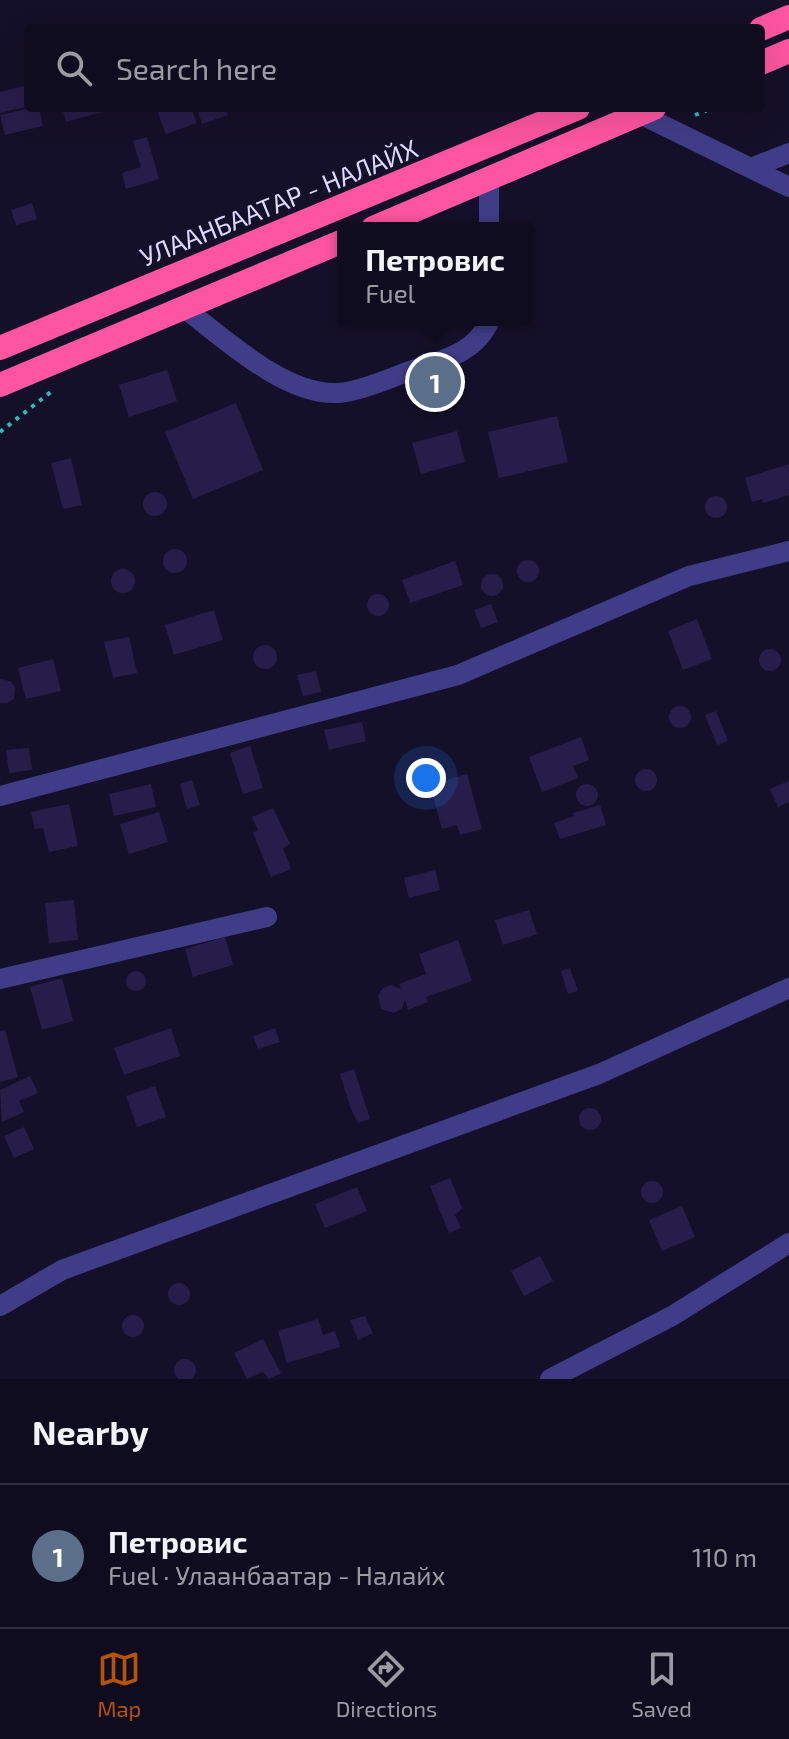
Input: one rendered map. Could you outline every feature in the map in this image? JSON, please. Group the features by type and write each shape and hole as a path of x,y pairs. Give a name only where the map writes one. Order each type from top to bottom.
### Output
{"highway":[{"path":"765,27 789,17"},
{"path":"765,61 789,51"},
{"name":"УЛААНБААТАР - НАЛАЙХ","path":"0,348 568,112"},
{"path":"387,222 645,112"},
{"path":"0,385 337,244"}],"street":[{"path":"649,112 789,187"},
{"path":"751,168 789,153"},
{"path":"489,178 489,222"},
{"path":"184,308 284,379 315,390 337,393 456,356 480,337 486,326"},
{"path":"0,796 458,675 689,576 789,551"},
{"path":"0,979 267,917"},
{"path":"0,1306 62,1270 599,1074 789,988"},
{"path":"550,1379 672,1316 789,1243"}],"building":[{"path":"24,86 24,107 0,113 0,92"},
{"path":"24,110 40,112 43,126 5,135 0,115"},
{"path":"63,112 102,112 66,122"},
{"path":"158,112 193,112 197,123 166,134"},
{"path":"198,112 227,112 228,115 202,124"},
{"path":"147,137 159,179 126,189 122,173 141,167 133,141"},
{"path":"32,203 37,219 16,225 11,210"},
{"path":"167,370 177,401 129,417 119,385"},
{"path":"236,403 263,470 193,499 165,432"},
{"path":"557,416 568,462 499,478 488,432"},
{"path":"457,431 465,462 421,474 412,443"},
{"path":"71,458 82,505 63,509 51,463"},
{"path":"789,464 789,495 763,503 762,499 752,502 745,478"},
{"path":"155,492 164,495 167,504 164,513 155,516 146,513 143,504 146,495"},
{"path":"716,496 724,499 727,507 724,515 716,518 708,515 705,507 708,499"},
{"path":"175,549 184,552 187,561 184,570 175,573 166,570 163,561 166,552"},
{"path":"528,560 536,563 539,571 536,579 528,582 520,579 517,571 520,563"},
{"path":"455,561 463,585 410,603 402,580"},
{"path":"123,569 132,572 135,581 132,590 123,593 114,590 111,581 114,572"},
{"path":"492,574 500,577 503,585 500,593 492,596 484,593 481,585 484,577"},
{"path":"378,594 386,597 389,605 386,613 378,616 370,613 367,605 370,597"},
{"path":"491,604 498,622 481,628 474,610"},
{"path":"214,610 223,640 174,655 165,625"},
{"path":"697,619 712,659 683,670 668,631"},
{"path":"129,637 137,673 113,678 104,642"},
{"path":"265,645 274,648 277,657 274,666 265,669 256,666 253,657 256,648"},
{"path":"770,649 778,652 781,660 778,668 770,671 762,668 759,660 762,652"},
{"path":"53,659 61,691 26,699 18,668"},
{"path":"316,671 321,692 303,696 297,675"},
{"path":"0,679 10,681 15,687 14,699 7,703 0,703"},
{"path":"680,706 688,709 691,717 688,725 680,728 672,725 669,717 672,709"},
{"path":"716,711 728,741 717,745 705,715"},
{"path":"362,722 366,741 329,750 324,730"},
{"path":"581,737 589,760 573,766 578,778 542,792 529,757"},
{"path":"250,746 263,788 243,794 230,753"},
{"path":"29,748 32,770 9,773 6,750"},
{"path":"646,769 654,772 657,780 654,788 646,791 638,788 635,780 638,772"},
{"path":"467,774 482,829 460,835 457,825 442,829 430,785"},
{"path":"192,780 200,805 187,809 180,784"},
{"path":"789,781 789,802 778,807 770,789"},
{"path":"151,784 156,807 114,816 109,794"},
{"path":"587,784 595,787 598,795 595,803 587,806 579,803 576,795 579,787"},
{"path":"69,804 78,846 49,852 43,828 35,829 31,812"},
{"path":"600,805 606,825 560,839 554,823"},
{"path":"273,808 290,844 283,848 291,869 271,877 253,833 258,830 252,817"},
{"path":"159,812 168,842 129,854 120,824"},
{"path":"435,870 440,890 409,898 404,878"},
{"path":"74,900 78,940 49,943 45,903"},
{"path":"529,910 537,934 503,945 495,920"},
{"path":"225,937 233,965 193,977 185,949"},
{"path":"458,940 472,981 426,997 428,1002 408,1010 405,1000 402,1008 394,1013 381,1009 378,995 383,988 391,985 401,989 399,984 426,974 419,954"},
{"path":"570,968 578,991 568,994 561,971"},
{"path":"136,971 143,974 146,981 143,988 136,991 129,988 126,981 129,974"},
{"path":"62,978 73,1021 42,1030 30,987"},
{"path":"171,1028 180,1056 124,1075 114,1048"},
{"path":"275,1028 280,1042 258,1049 253,1036"},
{"path":"5,1030 18,1077 0,1082 0,1031"},
{"path":"354,1069 370,1119 358,1123 340,1074"},
{"path":"30,1076 38,1093 19,1101 24,1112 2,1122 0,1090"},
{"path":"155,1086 166,1117 137,1127 126,1096"},
{"path":"590,1108 598,1111 601,1119 598,1127 590,1130 582,1127 579,1119 582,1111"},
{"path":"24,1127 34,1149 14,1158 4,1136"},
{"path":"450,1178 462,1208 455,1215 461,1228 449,1233 430,1186"},
{"path":"652,1181 660,1184 663,1192 660,1200 652,1203 644,1200 641,1192 644,1184"},
{"path":"357,1187 367,1211 325,1228 315,1204"},
{"path":"682,1206 695,1237 662,1251 649,1220"},
{"path":"540,1256 553,1281 524,1296 511,1271"},
{"path":"179,1283 187,1286 190,1294 187,1302 179,1305 171,1302 168,1294 171,1286"},
{"path":"133,1315 141,1318 144,1326 141,1334 133,1337 125,1334 122,1326 125,1318"},
{"path":"365,1316 373,1333 358,1340 350,1320"},
{"path":"318,1319 323,1335 335,1331 340,1347 287,1363 278,1331"},
{"path":"263,1339 281,1373 269,1379 263,1372 247,1379 234,1353"},
{"path":"185,1359 195,1366 193,1378 177,1378 174,1370 177,1362"}],"place":[{"name":"Петровис","path":"435,382"}]}
